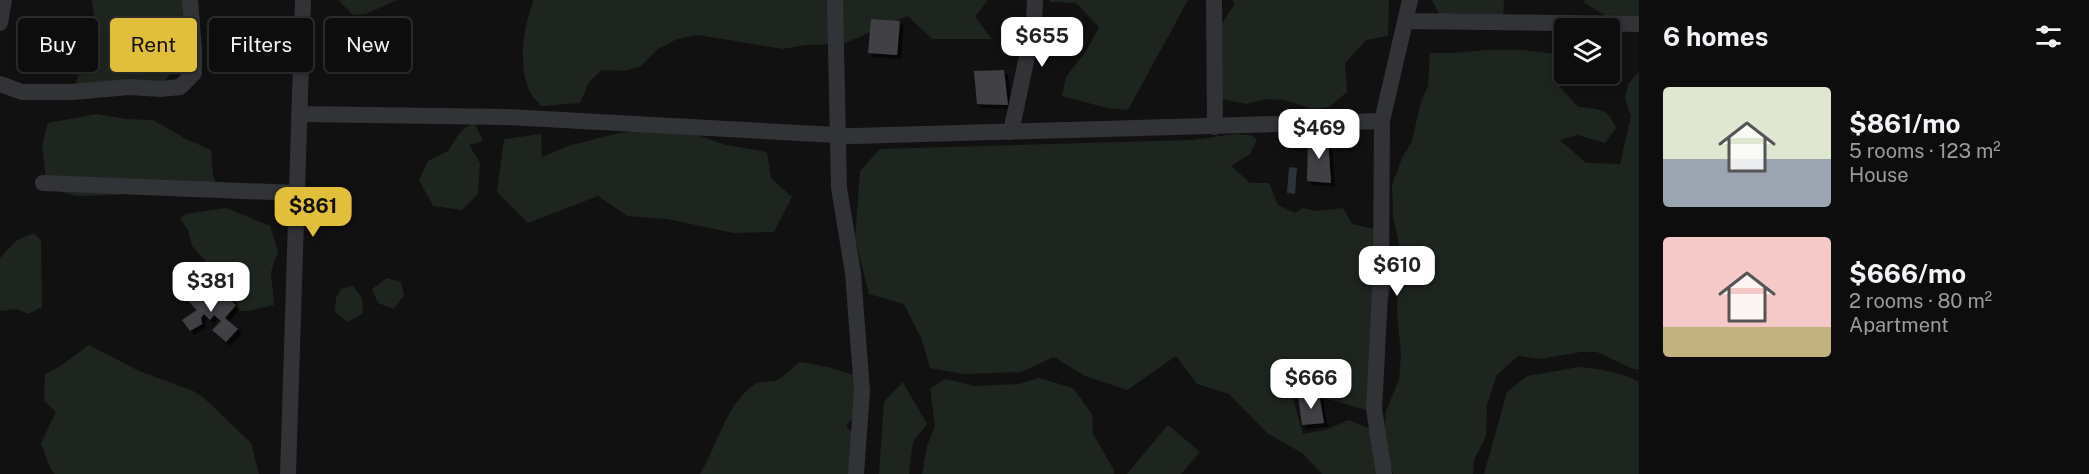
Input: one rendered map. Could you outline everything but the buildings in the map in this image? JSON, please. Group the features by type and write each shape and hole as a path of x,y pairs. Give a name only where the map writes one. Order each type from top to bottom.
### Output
{"street":[{"path":"0,23 4,0"},
{"path":"0,84 22,92 180,87 194,73 190,0"},
{"path":"288,474 303,0"},
{"path":"835,0 839,188 854,273 862,391 856,474"},
{"path":"1011,132 1034,23 1035,0"},
{"path":"1214,0 1215,127"},
{"path":"1384,474 1374,409 1381,275 1382,121 1410,0"},
{"path":"1405,21 1639,24"},
{"path":"299,114 506,117 838,135 1382,121"},
{"path":"43,183 297,193"}],"shaded area":[{"path":"92,0 184,0 184,18 110,18 110,72 172,72 161,85 74,87 80,72 98,72 98,18 94,18"},
{"path":"338,0 397,0 366,14 353,15"},
{"path":"534,0 988,0 975,17 992,39 932,39 908,16 843,44 805,45 783,49 698,35 677,39 658,49 641,66 624,71 602,70 589,82 580,103 541,106 529,90 523,57 527,21"},
{"path":"1050,0 1188,0 1128,110 1107,108 1062,96 1066,77 1087,50 1099,27 1076,3 1050,2"},
{"path":"1233,0 1389,0 1388,36 1366,40 1345,63 1347,92 1329,107 1313,109 1284,100 1266,99 1246,104 1217,98 1221,25 1234,5"},
{"path":"1432,0 1504,0 1503,18 1442,20"},
{"path":"1584,0 1639,0 1639,25 1620,22 1620,18 1609,18 1585,3"},
{"path":"1521,50 1554,54 1554,84 1563,84 1560,87 1578,107 1601,110 1609,116 1616,128 1605,143 1578,135 1560,140 1586,163 1620,164 1631,116 1625,99 1628,84 1639,72 1639,370 1597,352 1581,352 1540,359 1518,356 1497,375 1487,404 1486,436 1474,460 1473,474 1393,474 1383,445 1386,411 1399,380 1401,355 1397,312 1400,250 1393,215 1392,185 1402,158 1412,141 1420,105 1428,86 1430,53"},
{"path":"97,114 153,120 211,150 213,174 218,193 138,189 116,195 76,196 47,188 42,145 48,123"},
{"path":"474,122 483,141 469,145 480,163 478,194 462,210 433,206 419,180 428,161 448,151 460,132"},
{"path":"671,126 726,145 767,152 771,178 792,197 774,232 734,233 667,219 627,216 598,196 528,223 497,192 504,139 541,134 542,157 568,146 619,133"},
{"path":"1234,134 1250,135 1257,139 1250,154 1231,166 1250,183 1269,183 1278,205 1295,213 1303,208 1316,211 1343,208 1352,224 1374,229 1389,256 1392,277 1369,411 1328,399 1313,386 1290,388 1303,434 1325,430 1349,420 1373,430 1383,474 1322,474 1302,453 1267,433 1229,394 1197,384 1176,356 1127,390 1085,376 1054,357 1021,372 964,374 930,368 922,340 904,304 869,294 855,239 860,171 880,149 1193,140"},
{"path":"1289,167 1297,168 1295,194 1287,193"},
{"path":"226,208 270,226 278,251 271,272 274,305 237,311 237,302 228,293 225,274 213,274 192,246 188,230 180,219 185,214"},
{"path":"34,233 41,240 42,307 28,314 17,309 0,311 0,258 17,240"},
{"path":"387,278 401,282 404,295 394,309 378,303 372,289"},
{"path":"353,286 362,298 363,313 348,322 335,312 336,298 341,289"},
{"path":"89,345 139,371 193,391 204,398 251,443 259,474 55,474 51,470 41,443 56,412 44,401 45,374 59,367"},
{"path":"799,362 828,367 857,376 858,412 846,426 862,445 858,474 700,474 736,403 755,384 777,380"},
{"path":"1579,367 1610,372 1639,382 1639,474 1484,474 1507,392 1527,376"},
{"path":"1039,378 1073,388 1092,414 1093,434 1114,470 1114,474 922,474 927,446 935,426 930,388 946,379 975,386 1018,384"},
{"path":"903,382 927,424 913,441 909,474 879,474 884,402"},
{"path":"1168,425 1200,452 1181,474 1127,474"}]}
